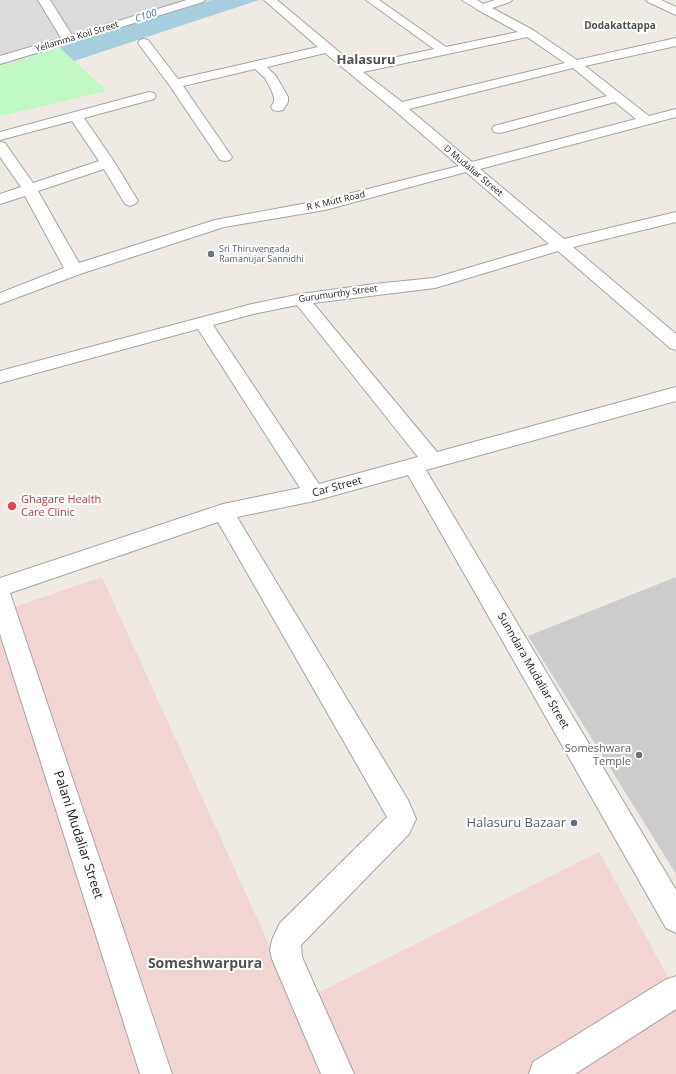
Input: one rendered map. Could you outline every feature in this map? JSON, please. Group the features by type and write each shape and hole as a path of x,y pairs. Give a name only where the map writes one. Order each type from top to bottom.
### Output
{"street":[{"path":"44,0 69,40"},
{"name":"Yellamma Koil Street","path":"0,60 69,40 151,9 199,0"},
{"name":"D Mudaliar Street","path":"270,0 327,49 399,107 468,168 561,245 676,344"},
{"path":"372,0 444,51"},
{"path":"468,0 529,33 575,64 646,120"},
{"path":"482,8 506,0"},
{"path":"652,0 676,12"},
{"path":"353,70 529,33"},
{"path":"144,42 226,157"},
{"path":"399,107 575,64 676,42"},
{"path":"175,84 327,49"},
{"path":"258,65 270,76 278,90 281,97 281,102 278,107"},
{"path":"0,136 149,96"},
{"path":"499,129 617,97"},
{"name":"R K Mutt Road","path":"0,299 74,270 221,223 325,205 676,113"},
{"path":"76,116 108,163 130,201"},
{"path":"0,146 30,190 74,270"},
{"path":"0,199 108,163"},
{"name":"Gurumurthy Street","path":"0,377 252,309 301,299 374,289 435,283 561,245 676,217"},
{"name":"Sunndara Mudaliar Street","path":"301,299 423,463 676,918"},
{"path":"202,322 314,493"},
{"name":"Car Street","path":"0,587 223,512 314,493 676,394"},
{"path":"223,512 402,819 399,824 291,934 287,940 285,950 287,959 338,1074"},
{"name":"Palani Mudaliar Street","path":"0,597 156,1074"},
{"path":"545,1074 676,991"}],"shaded area":[{"path":"0,0 213,0 0,66"},
{"path":"102,577 296,1004 599,852 676,991 676,1074 0,1074 0,612"},
{"name":"Someshwara Temple","path":"676,577 676,874 528,636"}],"green space":[{"path":"59,47 107,91 0,116 0,66"}],"water":[{"path":"213,0 259,0 74,61 59,47"}],"place":[{"name":"Sri Thiruvengada Ramanujar Sannidhi","path":"211,254"},
{"name":"Ghagare Health Care Clinic","path":"12,506"},
{"name":"Someshwara Temple","path":"639,755"},
{"name":"Halasuru Bazaar","path":"574,823"}],"district":[{"name":"Dodakattappa","path":"620,26"},
{"name":"Halasuru","path":"366,60"},
{"name":"Someshwarpura","path":"205,964"}],"water label":[{"name":"C100","path":"146,16"}]}
